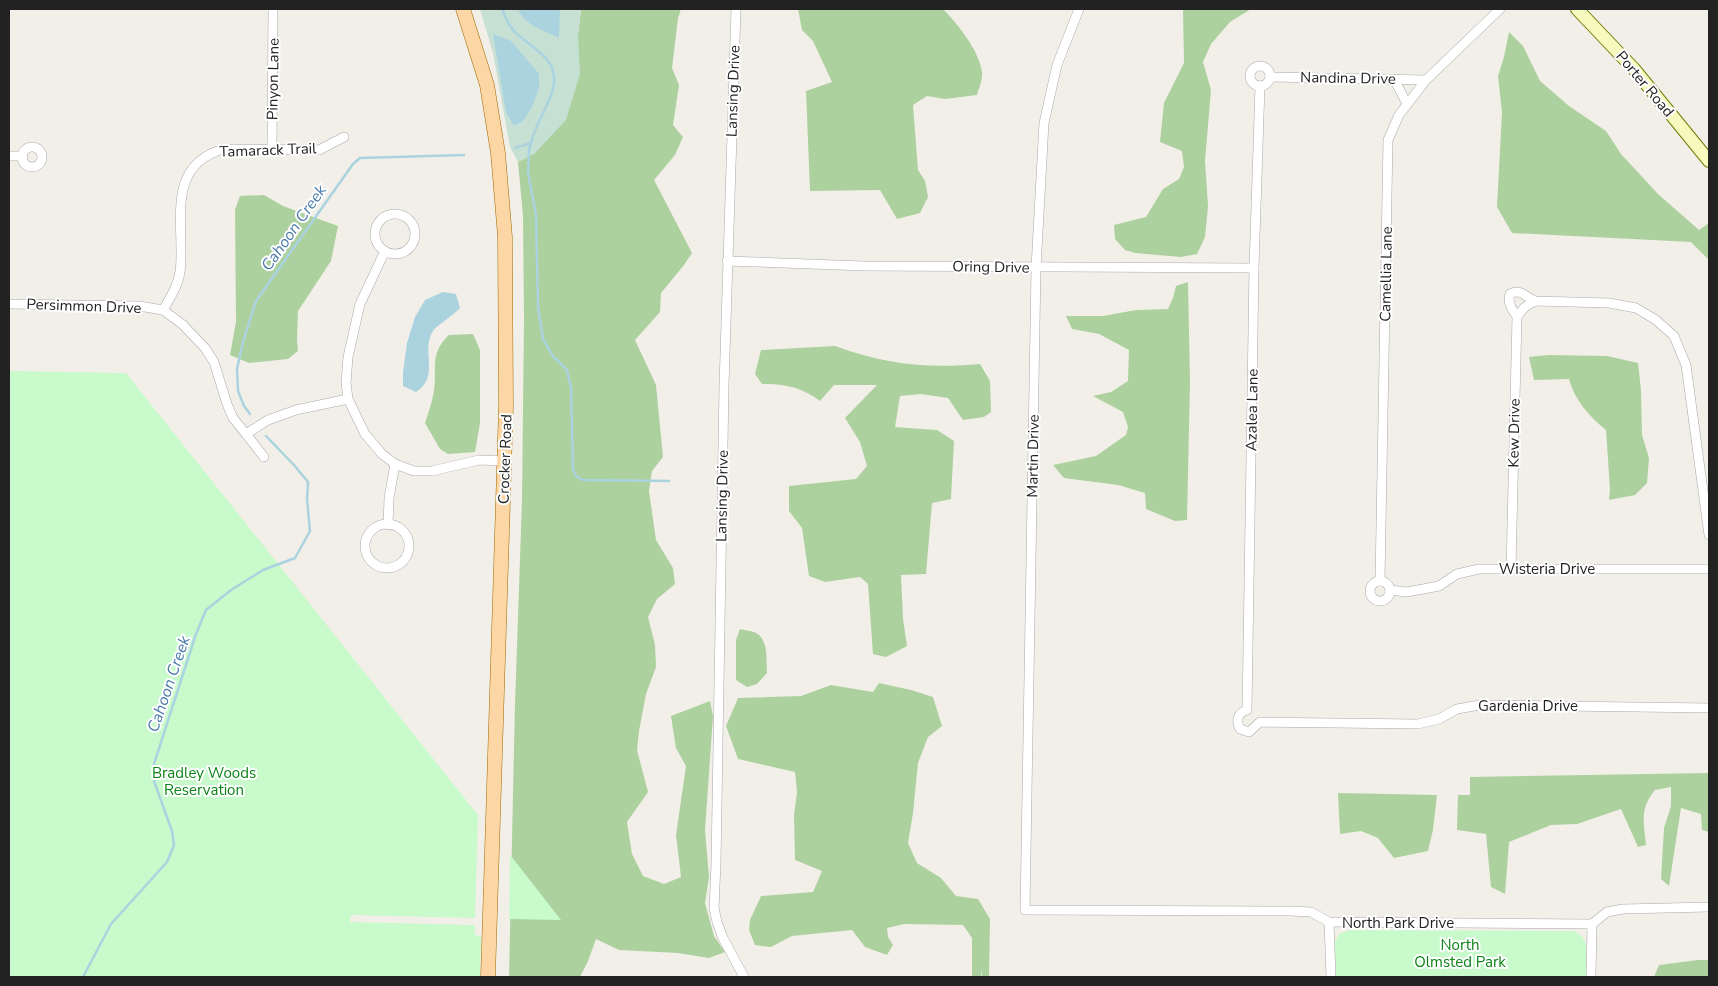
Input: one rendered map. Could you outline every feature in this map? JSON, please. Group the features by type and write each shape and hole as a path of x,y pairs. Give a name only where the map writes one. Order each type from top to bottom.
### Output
{"main road":[{"name":"Crocker Road","path":"463,9 487,85 498,153 505,237 505,461 488,977"},
{"name":"Porter Road","path":"1577,9 1635,70 1709,161"}],"street":[{"name":"Pinyon Lane","path":"272,148 273,9"},
{"name":"Lansing Drive","path":"736,9 727,261 714,908 723,938 744,977"},
{"name":"Martin Drive","path":"1025,910 1036,268 1044,123 1058,65 1078,9"},
{"name":"Camellia Lane","path":"1380,581 1388,140 1399,115 1426,80 1500,9"},
{"path":"1259,67 1266,68 1270,77 1266,84 1260,86 1252,82 1250,75 1253,69 1259,67"},
{"name":"Nandina Drive","path":"1270,77 1426,80"},
{"path":"1394,80 1408,104"},
{"name":"Azalea Lane","path":"1240,729 1237,722 1238,717 1247,710 1254,268 1260,86"},
{"name":"Tamarack Trail","path":"163,310 175,290 181,271 181,195 186,180 194,166 209,153 223,149 272,148 319,150 344,137"},
{"path":"9,156 23,156"},
{"path":"391,214 404,216 413,225 414,238 412,244 403,252 397,254 385,251 380,246 375,234 379,222 391,214"},
{"path":"385,251 360,304 348,357 346,384 348,399 365,434 382,454 395,464 414,471 432,471 479,460 505,461"},
{"name":"Oring Drive","path":"727,261 864,266 1254,268"},
{"path":"1534,301 1524,293 1515,291 1510,294 1508,300 1517,316 1534,301 1609,303 1636,308 1656,320 1674,336 1686,364 1709,535"},
{"name":"Persimmon Drive","path":"9,304 139,306 163,310 182,324 214,362 233,418 264,457"},
{"name":"Kew Drive","path":"1511,569 1517,316"},
{"path":"246,434 268,420 296,410 348,399"},
{"path":"388,525 389,498 395,464"},
{"path":"388,525 395,526 406,535 409,548 404,561 398,565 384,568 372,561 368,555 366,541 374,529 388,525"},
{"name":"Wisteria Drive","path":"1390,590 1407,592 1439,586 1456,574 1479,569 1709,569"},
{"path":"1380,581 1386,583 1390,590 1384,600 1379,601 1370,593 1372,586 1380,581"},
{"name":"Gardenia Drive","path":"1240,729 1249,732 1260,722 1409,724 1439,719 1457,709 1480,705 1709,708"},
{"path":"1247,710 1256,715 1260,722"},
{"path":"1591,977 1592,924 1608,912 1623,909 1709,907"},
{"name":"North Park Drive","path":"1025,910 1290,911 1311,912 1329,922 1592,924"},
{"path":"1329,922 1331,977"}],"green space":[{"path":"480,9 581,9 578,35 580,74 566,120 535,153 518,162 510,147 493,53"},
{"path":"581,9 681,9 678,18 672,68 679,85 673,125 683,137 675,155 654,180 692,253 661,293 660,312 635,340 656,385 663,457 652,471 649,491 656,540 673,568 675,584 657,599 648,617 655,645 656,667 646,694 637,750 648,792 627,822 632,854 643,876 664,884 681,877 676,835 686,766 676,748 671,716 710,701 713,716 705,830 709,877 705,903 714,936 725,952 709,958 678,953 619,950 596,939 580,977 509,977 522,500 523,216 518,162 535,153 578,35"},
{"path":"798,9 943,9 955,22 972,47 982,72 977,95 945,99 927,96 913,105 918,170 925,181 928,197 920,213 897,219 880,190 810,191 806,91 832,82 813,41 802,30"},
{"path":"1183,9 1251,9 1230,22 1211,44 1203,62 1211,90 1205,161 1208,206 1205,237 1197,254 1181,257 1135,253 1125,250 1115,239 1114,225 1146,217 1163,189 1179,179 1184,167 1182,151 1160,142 1164,103 1184,63"},
{"path":"1509,32 1523,46 1540,81 1569,106 1606,131 1621,154 1658,194 1699,230 1709,223 1709,260 1691,242 1512,233 1497,207 1502,112 1498,76"},
{"path":"264,195 283,206 338,226 331,261 298,311 298,351 288,359 249,363 230,355 236,322 235,210 240,196"},
{"path":"1188,282 1190,382 1187,520 1175,521 1146,509 1145,493 1118,485 1064,478 1053,465 1096,456 1126,435 1128,427 1123,412 1093,396 1111,392 1128,381 1129,350 1099,334 1072,329 1066,316 1103,316 1136,310 1168,309 1176,286"},
{"path":"473,334 480,350 480,423 475,452 448,454 440,449 425,423 435,387 436,357 442,343 449,335"},
{"path":"835,346 871,357 906,364 943,366 980,364 990,381 991,412 984,417 963,420 948,398 921,394 900,396 895,427 937,430 954,441 951,499 932,503 926,574 901,575 903,619 907,646 886,657 873,654 868,584 860,577 825,582 809,576 802,528 789,511 789,486 856,479 867,466 860,442 845,418 877,385 834,385 820,401 814,396 793,387 778,384 762,384 755,374 761,350"},
{"path":"1548,355 1607,356 1638,363 1642,435 1649,458 1647,483 1635,495 1609,500 1606,430 1583,408 1569,379 1534,380 1529,357"},
{"name":"Bradley Woods Reservation","path":"9,371 126,373 478,815 475,918 351,915 350,922 475,925 475,935 481,936 480,977 9,977"},
{"path":"740,629 754,632 760,636 766,651 767,673 757,684 747,687 736,680 736,640"},
{"path":"879,683 933,697 942,726 928,737 918,763 908,843 917,863 941,878 956,896 978,899 990,919 989,977 982,977 981,968 981,977 972,977 972,938 963,925 904,924 887,928 888,937 893,945 887,955 865,947 852,930 792,936 771,947 755,945 749,930 750,920 761,896 813,892 822,871 795,860 794,815 797,792 795,772 738,759 726,726 738,698 801,696 831,685 873,692"},
{"path":"1709,773 1709,832 1702,830 1701,814 1681,808 1669,886 1661,879 1664,828 1671,806 1671,787 1655,790 1650,797 1644,816 1646,845 1638,847 1621,809 1577,824 1551,825 1509,842 1505,894 1491,887 1486,834 1457,830 1458,795 1470,795 1470,777"},
{"path":"1338,793 1437,795 1433,830 1428,851 1394,858 1378,838 1361,831 1340,834"},
{"path":"511,856 561,920 509,919"},
{"name":"North Olmsted Park","path":"1350,930 1574,931 1582,936 1586,944 1586,977 1336,977 1335,942 1339,934"},
{"path":"1709,960 1709,977 1654,977 1659,965"}],"water":[{"path":"518,9 560,9 559,38 529,23"},
{"path":"493,34 511,41 539,74 539,88 532,107 523,121 514,126 506,112"},
{"path":"443,292 456,294 460,308 433,331 428,346 429,371 423,386 416,392 403,386 407,343 415,317 425,300"}],"waterway":[{"name":"Cahoon Creek","path":"502,9 516,34 547,59 552,67 554,77 551,96 535,129 531,143 515,148"},
{"path":"531,143 528,173 536,215 538,307 543,339 553,356 567,370 571,388 573,469 576,476 583,480 669,481"},
{"name":"Cahoon Creek","path":"250,414 244,406 238,391 237,369 256,301 353,164 360,158 464,155"},
{"name":"Cahoon Creek","path":"83,977 111,924 167,862 174,845 172,831 154,781 153,767 196,634 206,610 231,590 263,570 295,558 310,531 307,499 308,482 266,436"}]}
